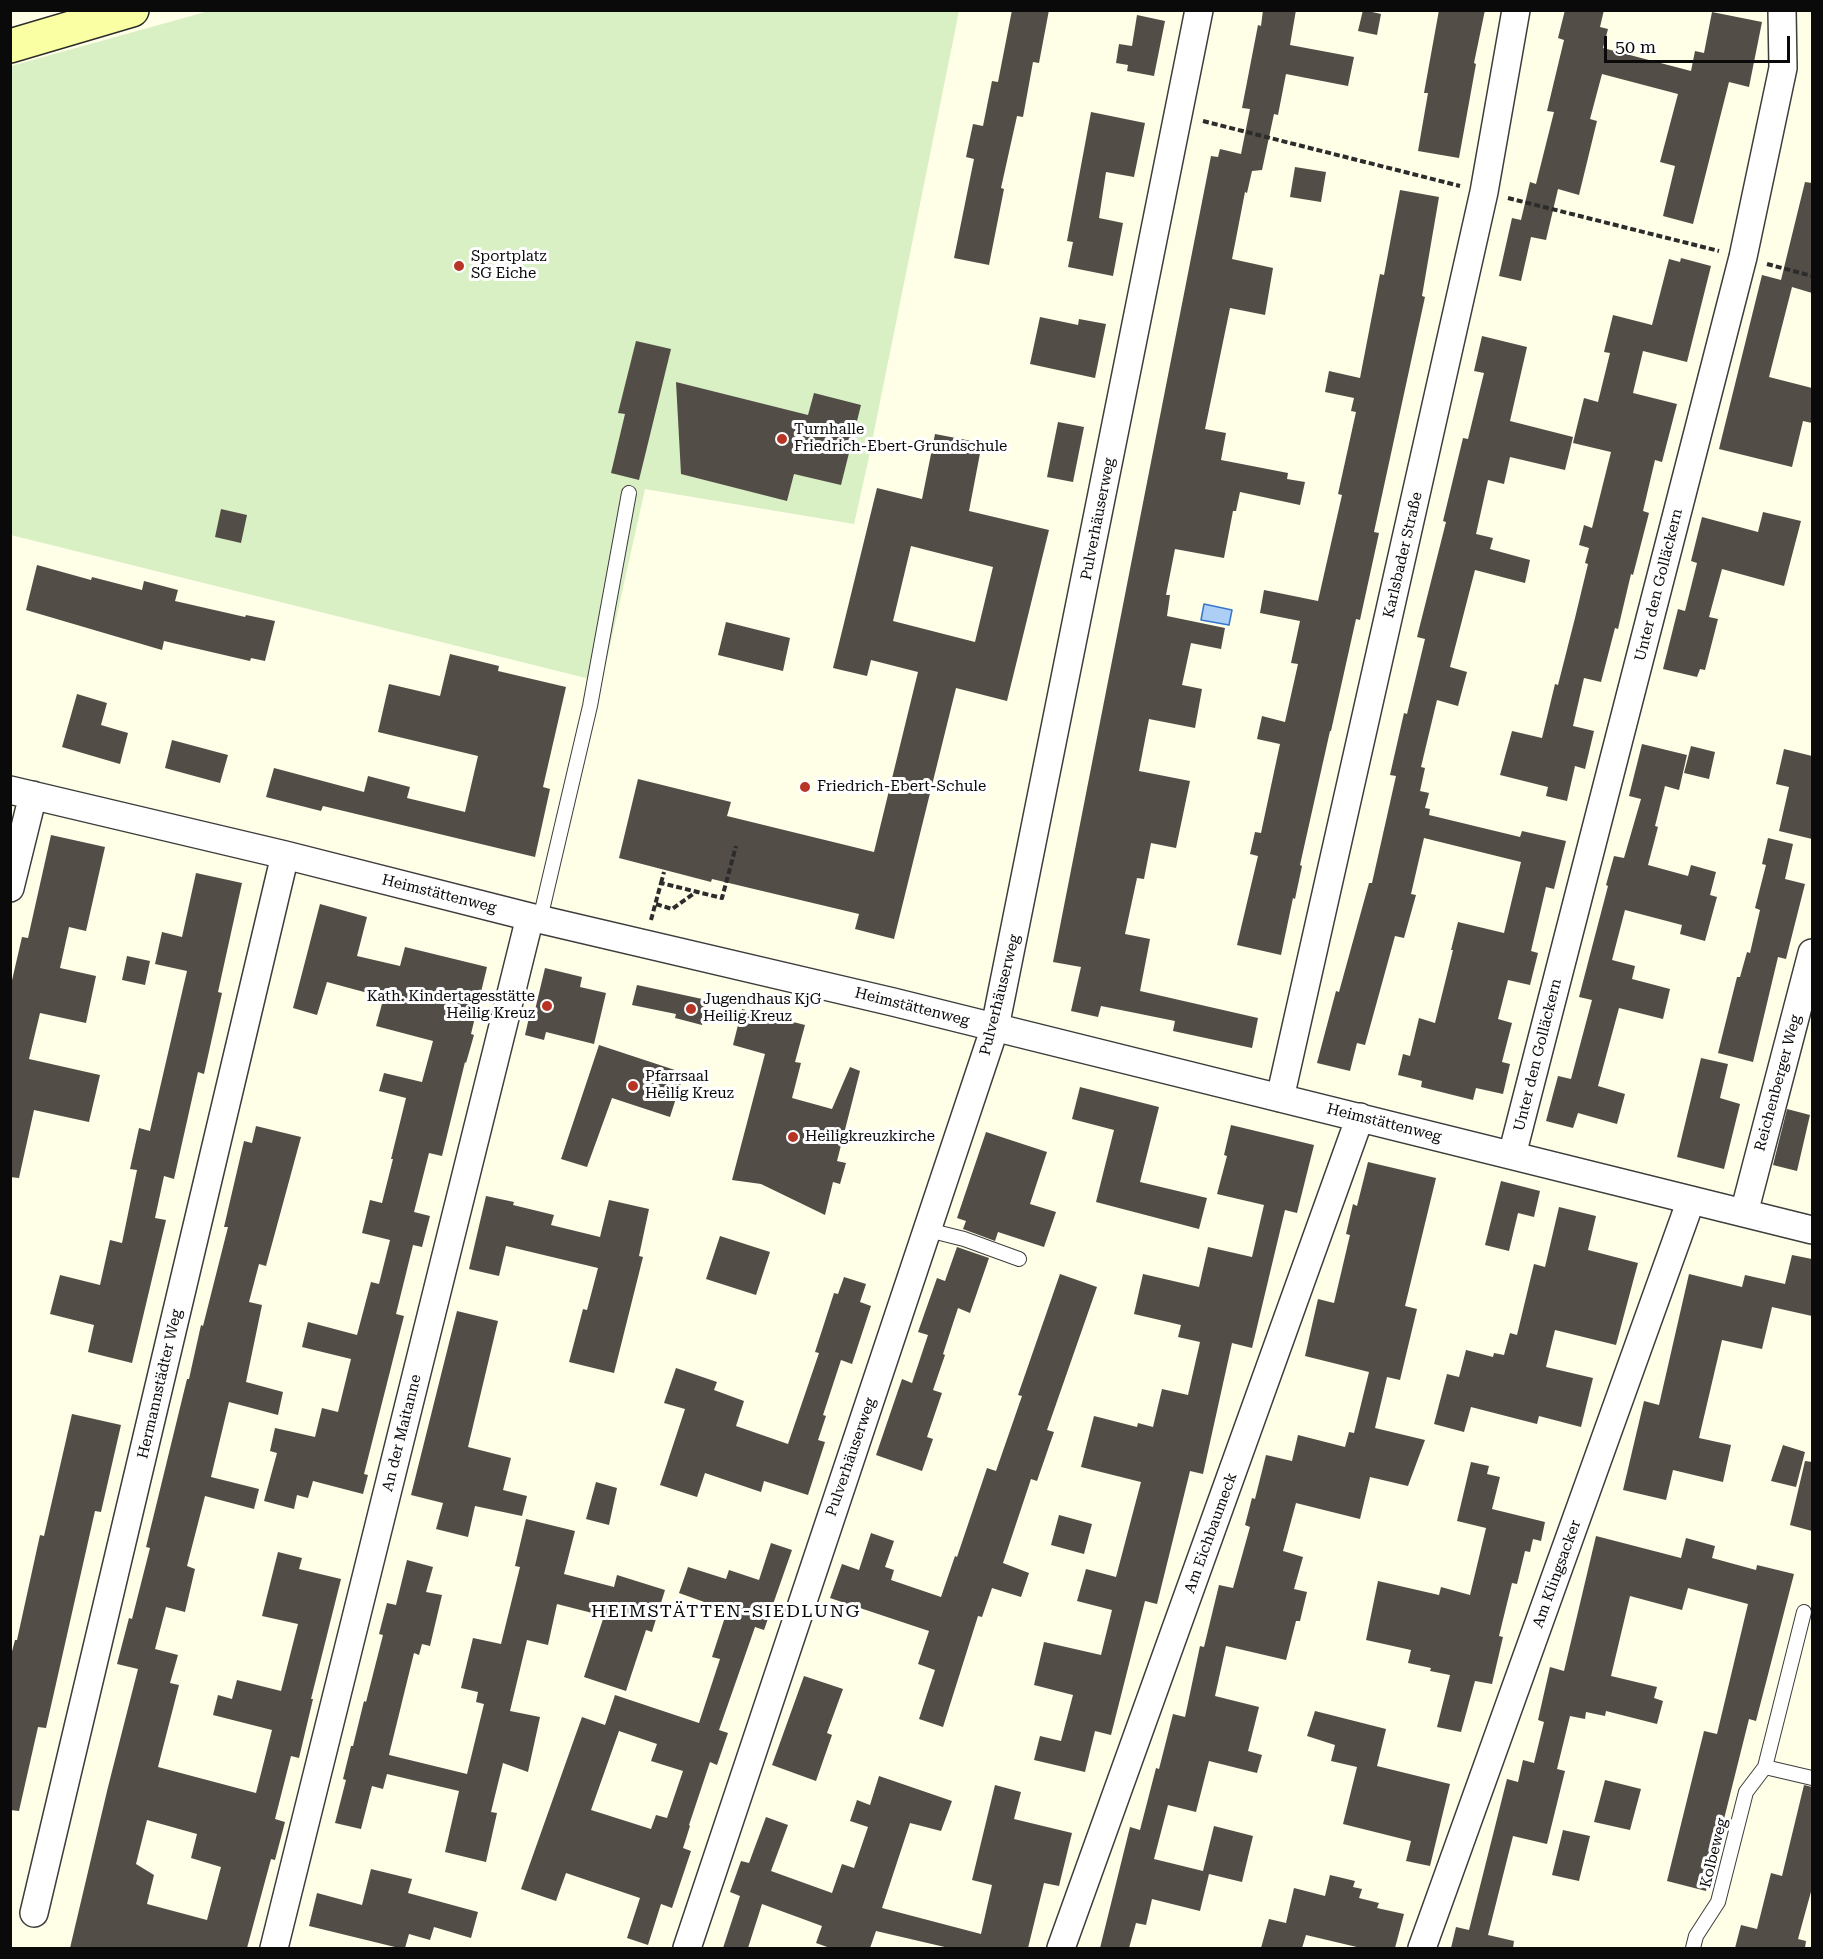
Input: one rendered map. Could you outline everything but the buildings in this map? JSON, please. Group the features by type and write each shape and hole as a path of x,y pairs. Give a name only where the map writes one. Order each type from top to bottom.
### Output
{"main road":[{"path":"10,46 132,10"}],"street":[{"name":"Pulverhäuserweg","path":"687,1948 995,1027 1199,10"},
{"name":"Karlsbader Straße","path":"1280,1098 1482,203 1516,10"},
{"name":"Unter den Golläckern","path":"1512,1155 1743,257 1783,69 1782,10"},
{"name":"Heimstättenweg","path":"22,792 535,918 995,1027 1812,1230"},
{"path":"10,888 22,792"},
{"name":"Hermannstädter Weg","path":"34,1913 285,855"},
{"name":"An der Maitanne","path":"274,1948 535,918"},
{"name":"Reichenberger Weg","path":"1744,1213 1812,953"},
{"name":"Am Eichbaumeck","path":"1061,1948 1360,1117"},
{"name":"Am Klingsacker","path":"1422,1948 1691,1200"}],"lane":[{"path":"535,918 590,706 630,493"},
{"path":"928,1230 964,1239 1019,1259"},
{"name":"Kolbeweg","path":"1693,1948 1696,1936 1718,1902 1746,1792 1766,1767 1804,1612"},
{"path":"1766,1767 1812,1778"}],"path":[{"path":"661,883 722,898 736,846"},
{"path":"651,923 664,872"},
{"path":"656,904 672,909 696,892"}],"green space":[{"name":"Sportplatz SG Eiche","path":"209,11 959,11 854,524 645,489 602,682 11,535 11,66"}],"water":[{"path":"1204,604 1232,610 1229,625 1201,620"}],"place":[{"name":"Sportplatz SG Eiche","path":"459,266"},
{"name":"Turnhalle Friedrich-Ebert-Grundschule","path":"782,439"},
{"name":"Friedrich-Ebert-Schule","path":"805,787"},
{"name":"Kath. Kindertagesstätte Heilig Kreuz","path":"547,1006"},
{"name":"Jugendhaus KjG Heilig Kreuz","path":"691,1009"},
{"name":"Pfarrsaal Heilig Kreuz","path":"633,1086"},
{"name":"Heiligkreuzkirche","path":"793,1137"}],"district":[{"name":"HEIMSTÄTTEN-SIEDLUNG","path":"726,1612"}]}
